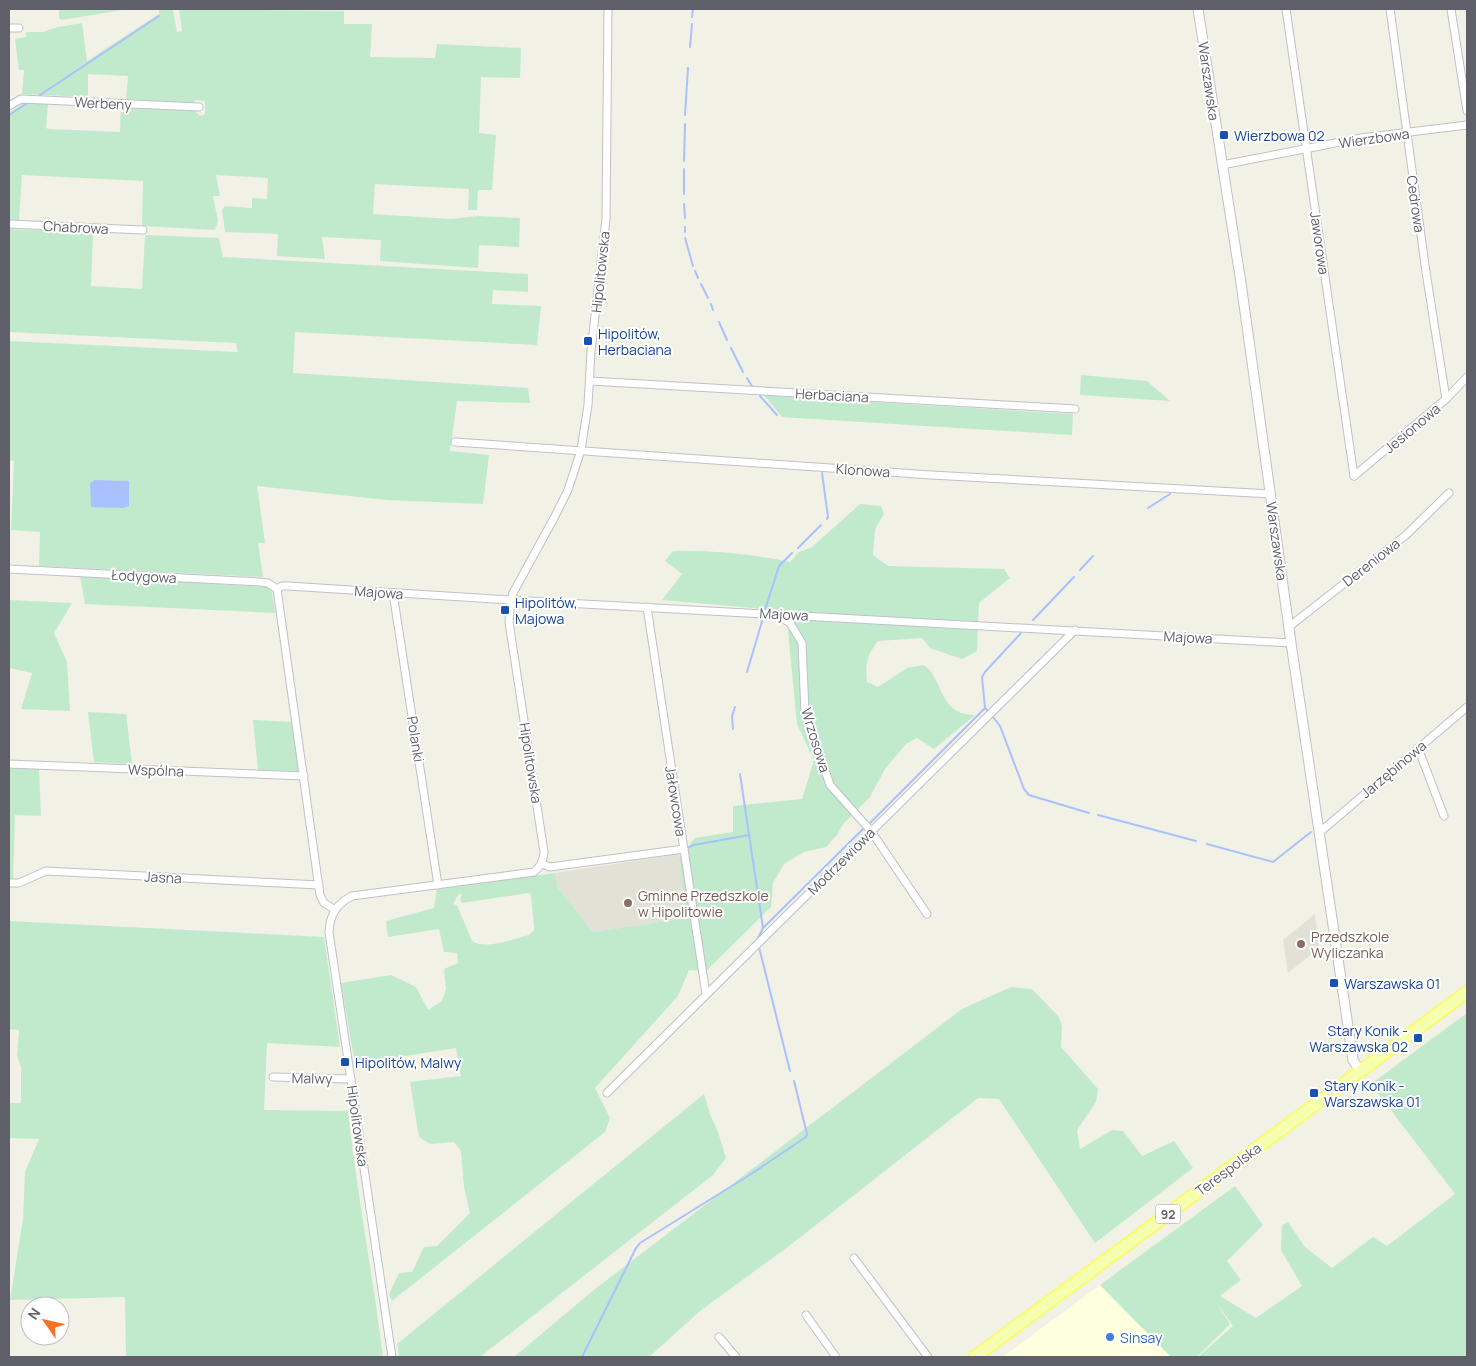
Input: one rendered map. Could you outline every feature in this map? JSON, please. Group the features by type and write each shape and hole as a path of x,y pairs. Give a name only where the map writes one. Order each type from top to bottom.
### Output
{"main road":[{"name":"92","path":"1360,1071 1467,992"},
{"name":"Terespolska","path":"975,1357 1360,1071"}],"street":[{"name":"Hipolitowska","path":"542,864 544,852 509,622 511,600 561,504 582,450 606,220 608,9"},
{"name":"Warszawska","path":"1198,9 1353,1060 1360,1071"},
{"name":"Jaworowa","path":"1286,9 1354,476"},
{"name":"Cedrowa","path":"1390,9 1406,133 1446,399"},
{"path":"1451,9 1467,111"},
{"path":"9,28 19,28"},
{"name":"Werbeny","path":"9,106 21,99 199,107"},
{"name":"Wierzbowa","path":"1222,165 1361,138 1467,125"},
{"name":"Chabrowa","path":"9,224 143,230"},
{"name":"Jesionowa","path":"1354,476 1446,399 1467,377"},
{"name":"Herbaciana","path":"590,381 1075,409"},
{"name":"Klonowa","path":"455,442 931,475 1271,494"},
{"name":"Dereniowa","path":"1290,626 1406,535 1448,493"},
{"name":"Łodygowa","path":"9,569 260,582 268,583 277,589"},
{"name":"Majowa","path":"277,589 288,586 1291,643"},
{"path":"277,589 319,885 321,898 324,903 334,909 341,902 352,896 534,872 542,864 550,867 684,849"},
{"name":"Polanki","path":"393,593 438,885"},
{"name":"Jałowcowa","path":"647,607 706,994"},
{"name":"Wrzosowa","path":"776,614 790,623 802,643 805,712 830,785 871,831 927,914"},
{"name":"Modrzewiowa","path":"607,1093 1075,630"},
{"name":"Jarzębinowa","path":"1320,832 1467,706"},
{"path":"1418,748 1444,816"},
{"name":"Wspólna","path":"9,764 304,776"},
{"name":"Jasna","path":"9,883 19,883 46,871 319,885"},
{"name":"Hipolitowska","path":"334,909 329,922 329,932 392,1357"},
{"name":"Malwy","path":"273,1077 351,1079"},
{"path":"854,1258 928,1357"},
{"path":"806,1315 836,1357"},
{"path":"719,1337 736,1357"}],"shaded area":[{"path":"59,9 129,9 61,20 59,18"},
{"path":"170,9 173,11 177,32 182,31 179,9 344,11 344,24 372,24 370,57 435,58 437,44 521,48 520,78 481,77 479,133 496,135 492,190 478,190 477,210 468,210 469,189 375,184 373,214 451,219 477,216 520,218 519,247 479,245 478,268 380,261 381,240 322,237 325,259 277,256 278,234 225,232 222,210 225,206 252,208 252,198 267,199 268,178 216,175 220,196 213,196 218,221 215,230 142,226 143,181 22,175 19,220 9,220 9,113 25,102 48,104 46,128 49,129 120,132 121,108 194,111 201,116 205,114 205,101 196,100 192,103 126,99 128,76 88,74 88,97 22,94 24,70 19,70 15,39 26,37 26,32 43,32 82,23 87,61 159,14 159,10"},
{"path":"9,229 93,232 91,286 142,289 145,235 219,238 223,257 528,274 528,292 493,290 492,304 541,306 537,345 295,332 293,373 528,388 530,403 457,401 450,451 489,455 483,504 386,500 257,486 265,543 258,543 263,577 39,566 40,532 11,530 14,461 9,460 9,341 238,352 236,343 9,332"},
{"path":"1081,375 1147,381 1170,401 1080,395"},
{"path":"763,394 785,397 1073,414 1072,435 782,417"},
{"path":"860,504 881,506 884,514 875,529 873,555 888,566 1004,569 1010,578 979,603 977,651 962,659 930,648 922,638 878,641 871,651 866,670 867,682 878,687 907,668 923,665 929,669 952,708 962,714 975,715 934,749 917,738 906,744 885,769 870,797 843,824 837,835 826,847 804,852 784,864 773,883 771,907 706,971 689,970 678,996 595,1088 610,1118 605,1132 392,1301 389,1294 399,1273 412,1272 424,1247 437,1246 470,1213 464,1187 461,1151 454,1142 430,1144 419,1137 410,1082 461,1076 456,1048 355,1064 341,983 391,975 416,987 428,1010 442,1001 446,989 444,969 458,963 457,953 444,952 439,929 388,937 386,921 434,908 437,889 555,873 558,888 593,932 687,918 679,858 695,838 733,832 733,806 802,799 814,760 797,724 786,611 662,600 682,574 665,561 673,551 703,551 732,553 790,562 799,552 812,547","holes":["529,893 531,895 534,930 529,935 492,944 472,941 457,905 453,904 459,894 462,894 460,900 462,903"]},
{"path":"80,576 267,587 270,588 272,593 275,613 85,604"},
{"path":"9,600 72,603 54,633 67,662 70,711 21,709 32,673 9,668"},
{"path":"88,712 126,714 132,764 94,762"},
{"path":"253,720 292,722 299,771 258,770"},
{"path":"9,767 39,768 41,816 15,815 13,879 9,879"},
{"name":"Gminne Przedszkole w Hipolitowie","path":"679,854 688,918 593,932 558,888 555,873"},
{"name":"Przedszkole Wyliczanka","path":"1315,914 1319,948 1288,973 1283,940"},
{"path":"9,921 324,937 340,1047 267,1043 264,1110 348,1111 383,1357 126,1357 125,1297 70,1298 70,1296 20,1296 20,1300 10,1300 23,1219 25,1172 39,1139 9,1138 9,1103 21,1103 21,1067 17,1056 19,1030 9,1029"},
{"path":"1011,987 1032,989 1059,1017 1062,1027 1061,1047 1098,1089 1096,1102 1077,1130 1080,1149 1112,1130 1123,1131 1142,1156 1174,1141 1193,1168 1095,1243 999,1099 978,1098 793,1243 700,1311 649,1357 514,1357 595,1289 962,1009"},
{"path":"1467,1013 1467,1357 1198,1357 1233,1326 1216,1302 1230,1324 1197,1357 1171,1357 1100,1285 1235,1186 1263,1225 1227,1261 1241,1280 1220,1296 1256,1318 1302,1286 1281,1250 1282,1225 1288,1222 1305,1247 1332,1268 1373,1237 1387,1246 1455,1194 1371,1084"},
{"path":"704,1094 726,1158 713,1175 480,1357 399,1357 397,1344"},
{"path":"1100,1285 1171,1357 1003,1357"}],"water":[{"path":"95,480 129,481 129,506 123,508 91,507 90,483"}],"waterway":[{"path":"692,17 693,9"},
{"path":"40,95 159,16"},
{"path":"690,47 692,24"},
{"path":"685,115 688,68"},
{"path":"9,115 26,104"},
{"path":"684,161 685,124"},
{"path":"684,169 684,194"},
{"path":"684,204 685,218"},
{"path":"685,227 685,232"},
{"path":"685,238 693,266"},
{"path":"695,271 698,278"},
{"path":"701,284 708,298"},
{"path":"711,304 713,310"},
{"path":"719,322 727,340"},
{"path":"731,348 743,372"},
{"path":"747,378 753,388"},
{"path":"760,396 777,415"},
{"path":"822,473 827,519"},
{"path":"1148,508 1170,494"},
{"path":"798,548 821,525"},
{"path":"765,610 779,566 792,553"},
{"path":"1080,570 1093,556"},
{"path":"1033,620 1074,577"},
{"path":"747,672 763,618"},
{"path":"988,711 985,708 982,677 1021,633"},
{"path":"733,729 732,716 735,707"},
{"path":"870,823 985,708"},
{"path":"993,717 1000,726 1024,789 1029,795 1089,813"},
{"path":"740,774 763,928"},
{"path":"1098,815 1196,841"},
{"path":"757,940 763,928 863,829"},
{"path":"1207,844 1273,862 1311,832"},
{"path":"687,848 749,835"},
{"path":"759,947 790,1071"},
{"path":"582,1357 640,1243 748,1176 806,1137 807,1134 794,1081"}],"place":[{"name":"Wierzbowa 02","path":"1224,135"},
{"name":"Hipolitów, Herbaciana","path":"588,341"},
{"name":"Hipolitów, Majowa","path":"505,610"},
{"name":"Gminne Przedszkole w Hipolitowie","path":"628,903"},
{"name":"Przedszkole Wyliczanka","path":"1301,944"},
{"name":"Warszawska 01","path":"1334,983"},
{"name":"Stary Konik - Warszawska 02","path":"1418,1038"},
{"name":"Hipolitów, Malwy","path":"345,1062"},
{"name":"Stary Konik - Warszawska 01","path":"1314,1093"},
{"name":"Sinsay","path":"1110,1337"}]}
